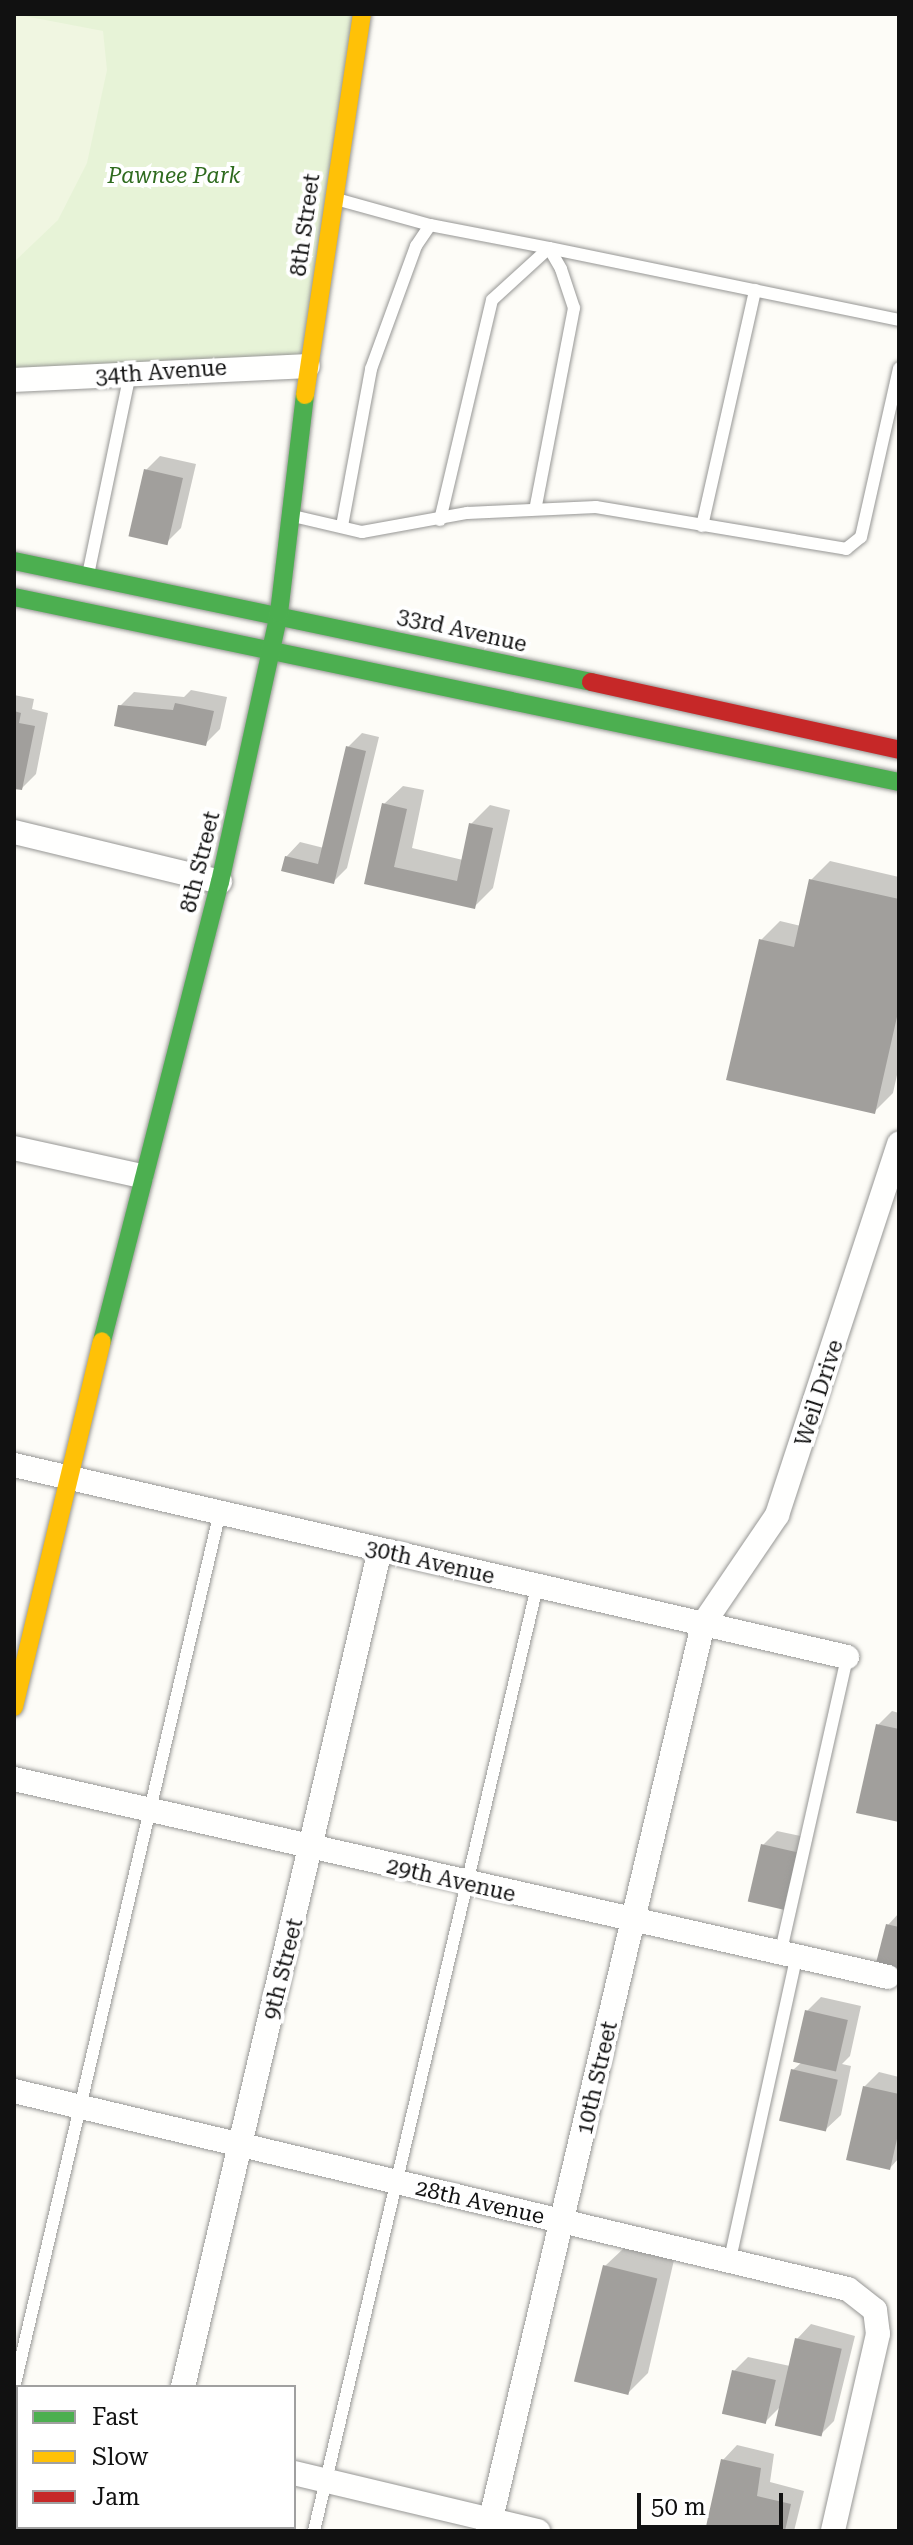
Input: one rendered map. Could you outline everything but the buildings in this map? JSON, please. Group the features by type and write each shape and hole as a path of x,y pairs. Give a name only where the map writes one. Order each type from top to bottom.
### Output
{"main road":[{"name":"8th Street","path":"14,1707 141,1176 220,882 279,613 287,514 362,14"},
{"name":"33rd Avenue","path":"14,561 279,613 899,750"},
{"path":"14,597 899,782"}],"street":[{"name":"34th Avenue","path":"14,380 308,366"},
{"path":"14,832 220,882"},
{"name":"Weil Drive","path":"703,1624 777,1515 899,1144"},
{"path":"14,1148 141,1176"},
{"name":"30th Avenue","path":"14,1465 847,1657"},
{"name":"9th Street","path":"183,2385 313,1848 380,1550"},
{"name":"10th Street","path":"489,2525 703,1624"},
{"name":"29th Avenue","path":"14,1779 788,1957 888,1977"},
{"name":"28th Avenue","path":"14,2091 848,2289 875,2310 878,2334 833,2531"},
{"path":"296,2473 489,2525 538,2531"}],"lane":[{"path":"334,199 430,225 899,320"},
{"path":"342,526 371,369 416,246 430,225"},
{"path":"536,506 574,308 549,248"},
{"path":"440,520 492,300 549,248"},
{"path":"702,526 755,290"},
{"path":"287,514 362,532 536,506 596,507 846,549 861,537 899,368"},
{"path":"87,577 130,374"},
{"path":"14,2388 220,1512"},
{"path":"314,2531 537,1587"},
{"path":"730,2259 847,1657"}],"green space":[{"name":"Pawnee Park","path":"14,14 362,14 308,366 14,380"},
{"path":"14,14 103,31 107,70 87,163 58,220 14,262"}],"traffic: fast":[{"path":"102,1341 220,882 279,613 305,395"},
{"path":"14,561 591,682"},
{"path":"14,597 899,782"}],"traffic: slow":[{"path":"305,395 362,14"},
{"path":"14,1707 102,1341"}],"traffic: jam":[{"path":"591,682 899,750"}]}
